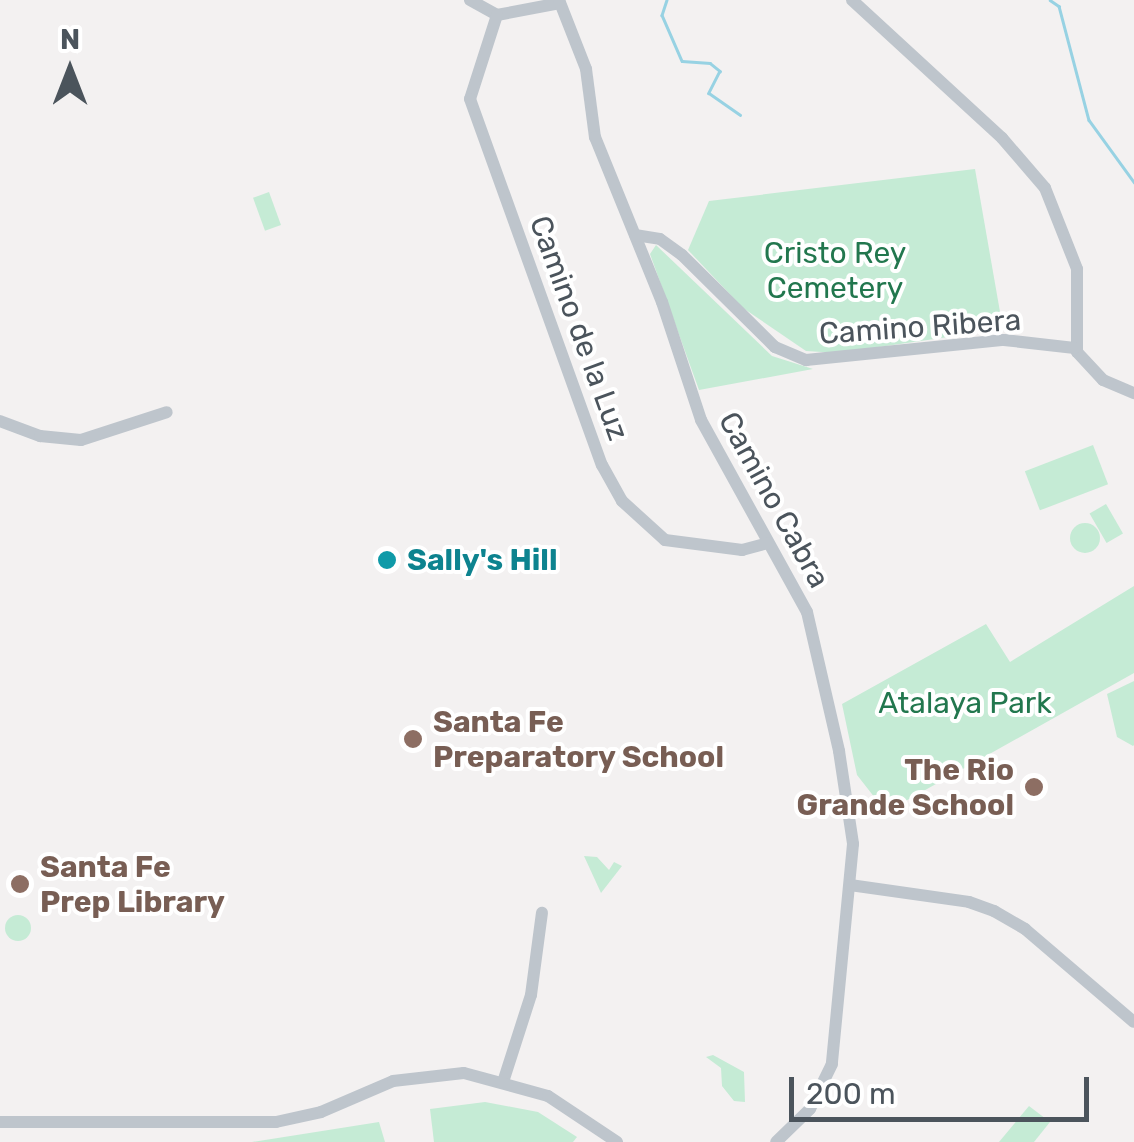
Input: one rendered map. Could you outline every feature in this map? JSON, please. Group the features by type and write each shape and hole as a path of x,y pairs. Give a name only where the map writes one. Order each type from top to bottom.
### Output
{"street":[{"path":"470,0 496,16 560,1"},
{"path":"852,0 1002,138 1045,188 1077,268 1075,348 1103,380 1134,393"},
{"name":"Camino Cabra","path":"560,1 586,68 595,137 713,448 799,594 813,636 852,818 850,885 832,1064 810,1110 776,1142"},
{"name":"Camino de la Luz","path":"496,16 470,99 602,465 622,501 665,540 742,550 768,544"},
{"name":"Camino Ribera","path":"635,235 660,239 682,254 775,347 806,360 1004,340 1075,348"},
{"path":"0,422 40,436 81,440 167,412"},
{"path":"850,885 969,902 994,912 1025,929 1134,1022"},
{"path":"504,1079 532,995 542,913"},
{"path":"0,1122 276,1122 412,1077 447,1073 504,1079 548,1096 617,1142"}],"green space":[{"name":"Cristo Rey Cemetery","path":"975,169 1003,329 838,353 806,351 743,308 688,250 709,201"},
{"path":"269,192 281,225 265,231 253,198"},
{"path":"656,245 772,356 813,369 699,390 650,254"},
{"path":"1093,445 1108,484 1040,510 1025,471"},
{"path":"1106,504 1123,533 1107,543 1090,514"},
{"path":"1085,523 1099,532 1100,538 1091,552 1085,553 1071,544 1070,538 1079,524"},
{"name":"Atalaya Park","path":"1134,586 1134,673 886,812 857,775 842,704 986,624 1010,662"},
{"path":"1134,681 1133,746 1117,737 1107,694"},
{"path":"584,856 597,857 609,870 614,862 622,866 601,893"},
{"path":"18,915 27,919 31,928 27,937 18,941 9,937 5,928 9,919"},
{"path":"713,1055 744,1072 745,1102 734,1101 722,1086 721,1068 706,1057"},
{"path":"485,1102 538,1112 577,1137 573,1142 434,1142 430,1109"},
{"path":"1029,1106 1050,1122 1034,1142 999,1142"},
{"path":"379,1122 385,1142 252,1142"}],"waterway":[{"path":"667,0 662,15 682,61 710,63 720,71 709,93 740,115"},
{"path":"1050,0 1059,6 1089,120 1134,182"}],"place":[{"name":"Sally's Hill","path":"387,560"},
{"name":"Santa Fe Preparatory School","path":"413,739"},
{"name":"The Rio Grande School","path":"1034,787"},
{"name":"Santa Fe Prep Library","path":"20,884"}]}
